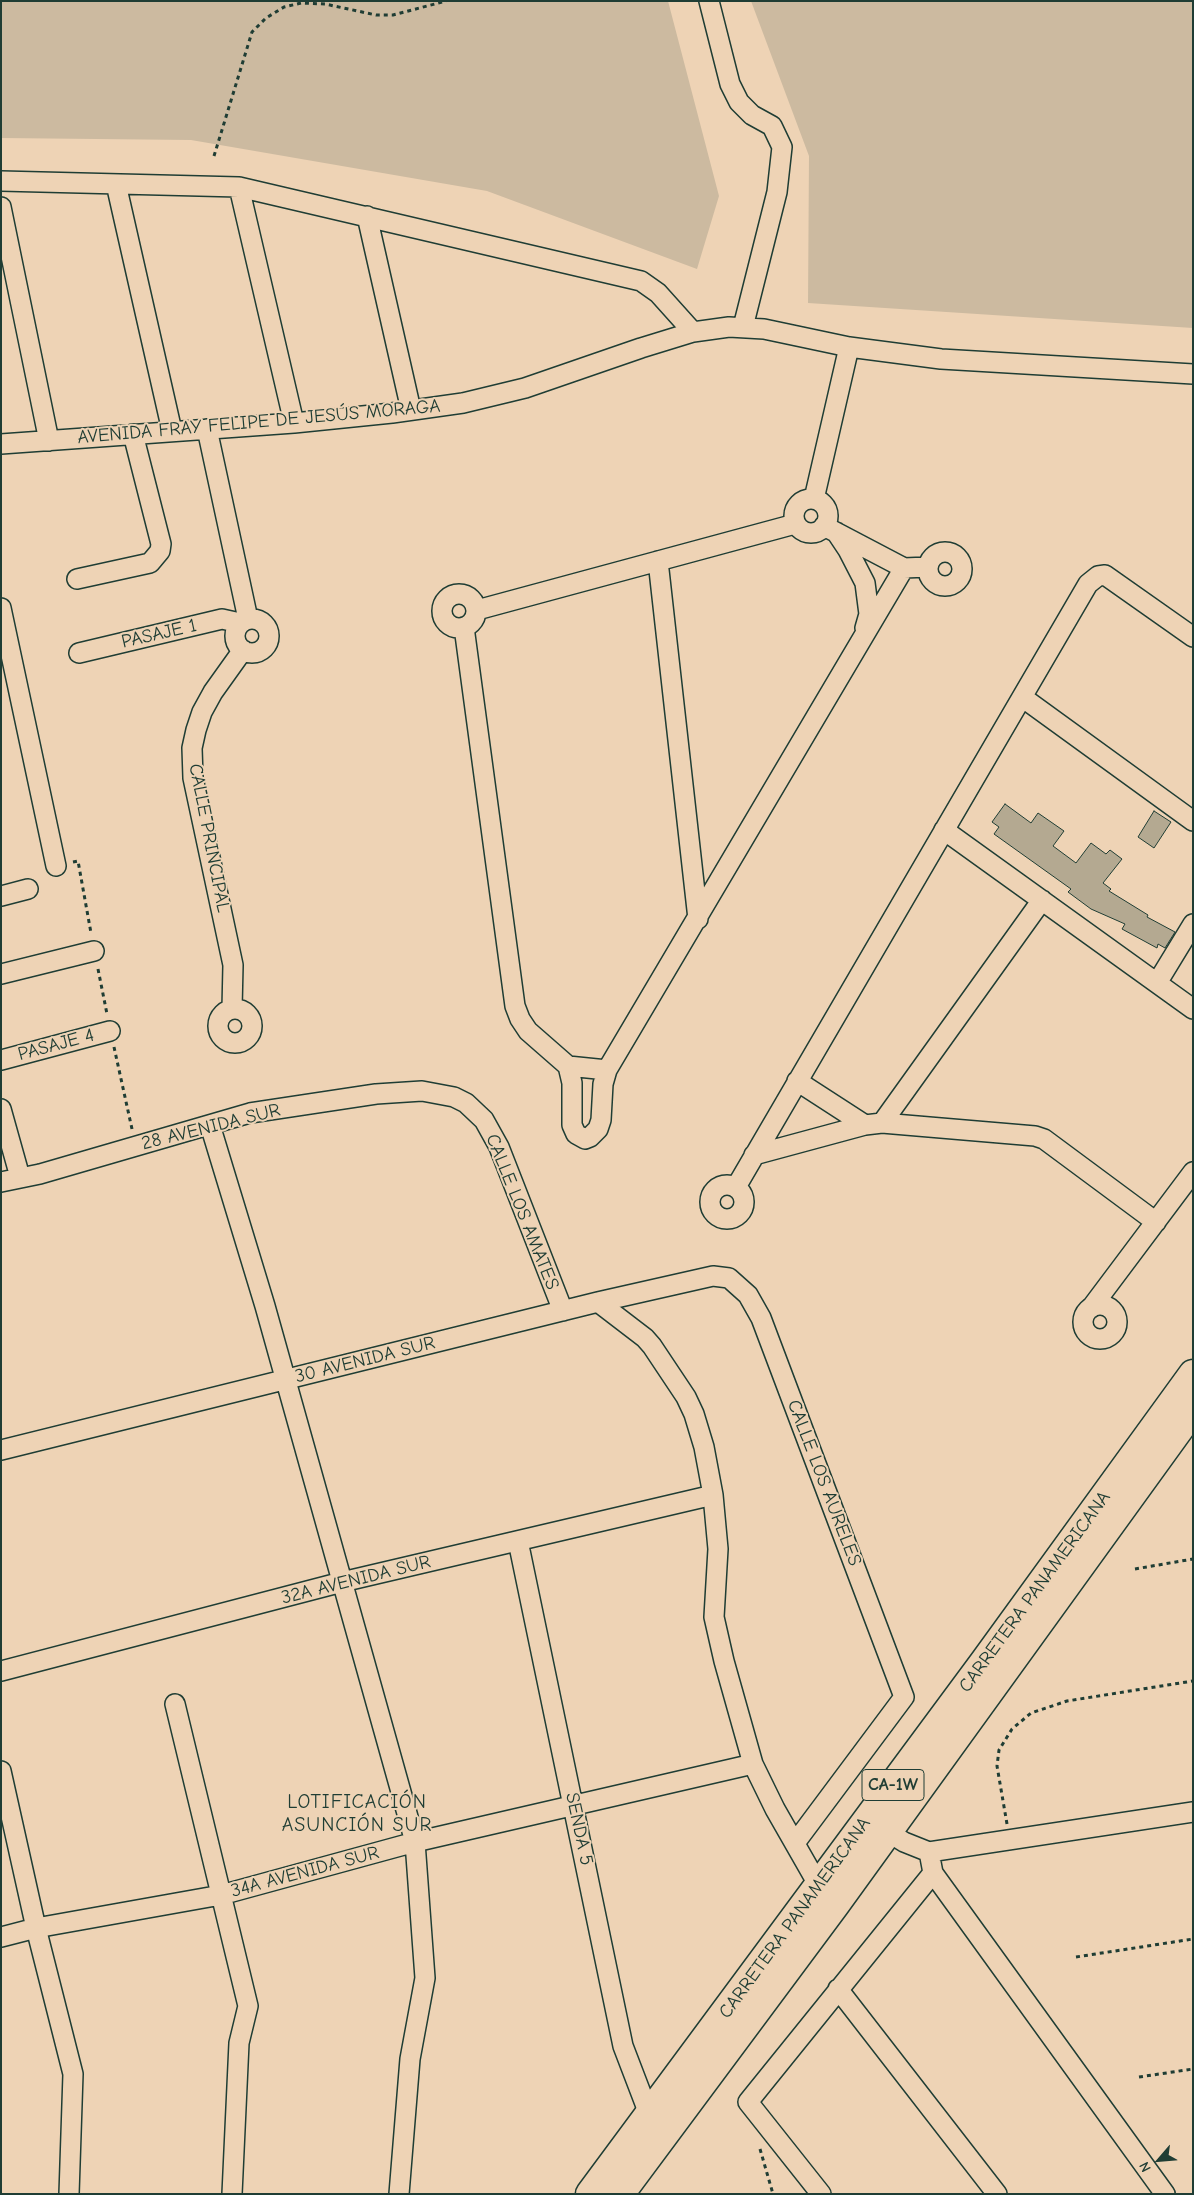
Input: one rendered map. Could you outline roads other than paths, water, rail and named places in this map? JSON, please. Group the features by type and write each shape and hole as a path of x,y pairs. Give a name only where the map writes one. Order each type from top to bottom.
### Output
{"highway":[{"name":"CARRETERA PANAMERICANA","path":"590,2194 819,1886 1193,1374"},
{"name":"CARRETERA PANAMERICANA","path":"620,2194 888,1832 1193,1410"}],"street":[{"path":"709,1 730,84 739,102 752,115 772,126 782,147 777,192 743,327"},
{"path":"1,182 239,187 641,281 671,305 693,332"},
{"path":"116,184 172,431"},
{"path":"239,187 294,423"},
{"path":"1,207 49,440"},
{"path":"367,216 412,410"},
{"name":"AVENIDA FRAY FELIPE DE JESÚS MORAGA","path":"1,444 294,423 412,410 490,398 693,332 728,327 764,330 849,347 941,359 1193,374"},
{"path":"814,499 849,347"},
{"path":"207,429 244,621"},
{"path":"77,579 150,563 160,551 161,544 133,434"},
{"path":"863,638 869,614 865,583 848,550 830,529 827,521 827,510 824,504 814,499 803,500 795,508 795,524 804,532 809,533 830,529 904,568 928,567"},
{"path":"477,610 795,524"},
{"path":"658,561 698,919"},
{"path":"568,1066 572,1083 572,1125 576,1134 585,1139 598,1129 601,1120 603,1084 607,1070 904,568"},
{"path":"736,1187 1088,584 1098,576 1105,575 1193,637"},
{"path":"457,593 472,599 477,610 473,621 464,627 452,626 444,619 442,608 447,598 457,593"},
{"path":"1,608 56,866"},
{"name":"PASAJE 1","path":"79,653 222,619 244,621"},
{"path":"244,621 261,621 265,624 270,635 266,646 262,650 251,653 243,650 235,639 237,628 244,621"},
{"path":"464,627 515,1006 520,1019 528,1031 568,1066 607,1070"},
{"name":"CALLE PRINCIPAL","path":"232,1009 233,965 193,778 192,760 196,730 202,712 243,650"},
{"path":"1022,697 1193,821"},
{"path":"944,830 1193,1009"},
{"path":"1,896 28,889"},
{"path":"874,1124 1042,900"},
{"path":"1157,983 1193,924"},
{"path":"1,974 94,951"},
{"name":"PASAJE 4","path":"1,1060 110,1031"},
{"path":"798,1081 874,1124"},
{"name":"28 AVENIDA SUR","path":"1,1182 40,1174 250,1113 376,1094 422,1091 454,1097"},
{"name":"CALLE LOS AMATES","path":"454,1097 466,1103 484,1120 499,1147 563,1311"},
{"path":"1,1109 20,1177"},
{"path":"754,1155 874,1124 1035,1136 1044,1139 1156,1222"},
{"path":"210,1125 285,1380 415,1842 425,1978 410,2059 399,2194"},
{"path":"1,1167 20,1177"},
{"path":"1090,1308 1193,1172"},
{"name":"30 AVENIDA SUR","path":"1,1450 598,1302 712,1276 730,1278"},
{"name":"CALLE LOS AURELES","path":"730,1278 748,1296 761,1318 904,1697 795,1843"},
{"path":"598,1302 645,1338 665,1364 686,1397 694,1414 704,1447 713,1495 718,1549 714,1617 724,1661 753,1764 819,1886"},
{"name":"32A AVENIDA SUR","path":"1,1671 342,1582 713,1495"},
{"name":"SENDA 5","path":"518,1541 623,2046 649,2114"},
{"path":"175,1704 248,2006 239,2043 232,2194"},
{"name":"34A AVENIDA SUR","path":"1,1937 36,1928 221,1895 415,1842 753,1764"},
{"path":"1,1771 36,1928 73,2074 69,2194"},
{"path":"888,1832 904,1842 930,1852 1193,1812"},
{"path":"930,1852 933,1874 1165,2194"},
{"path":"821,2194 748,2102 933,1874"},
{"path":"838,1989 996,2194"}],"district":[{"name":"LOTIFICACIÓN ASUNCIÓN SUR","path":"357,1814"}]}
